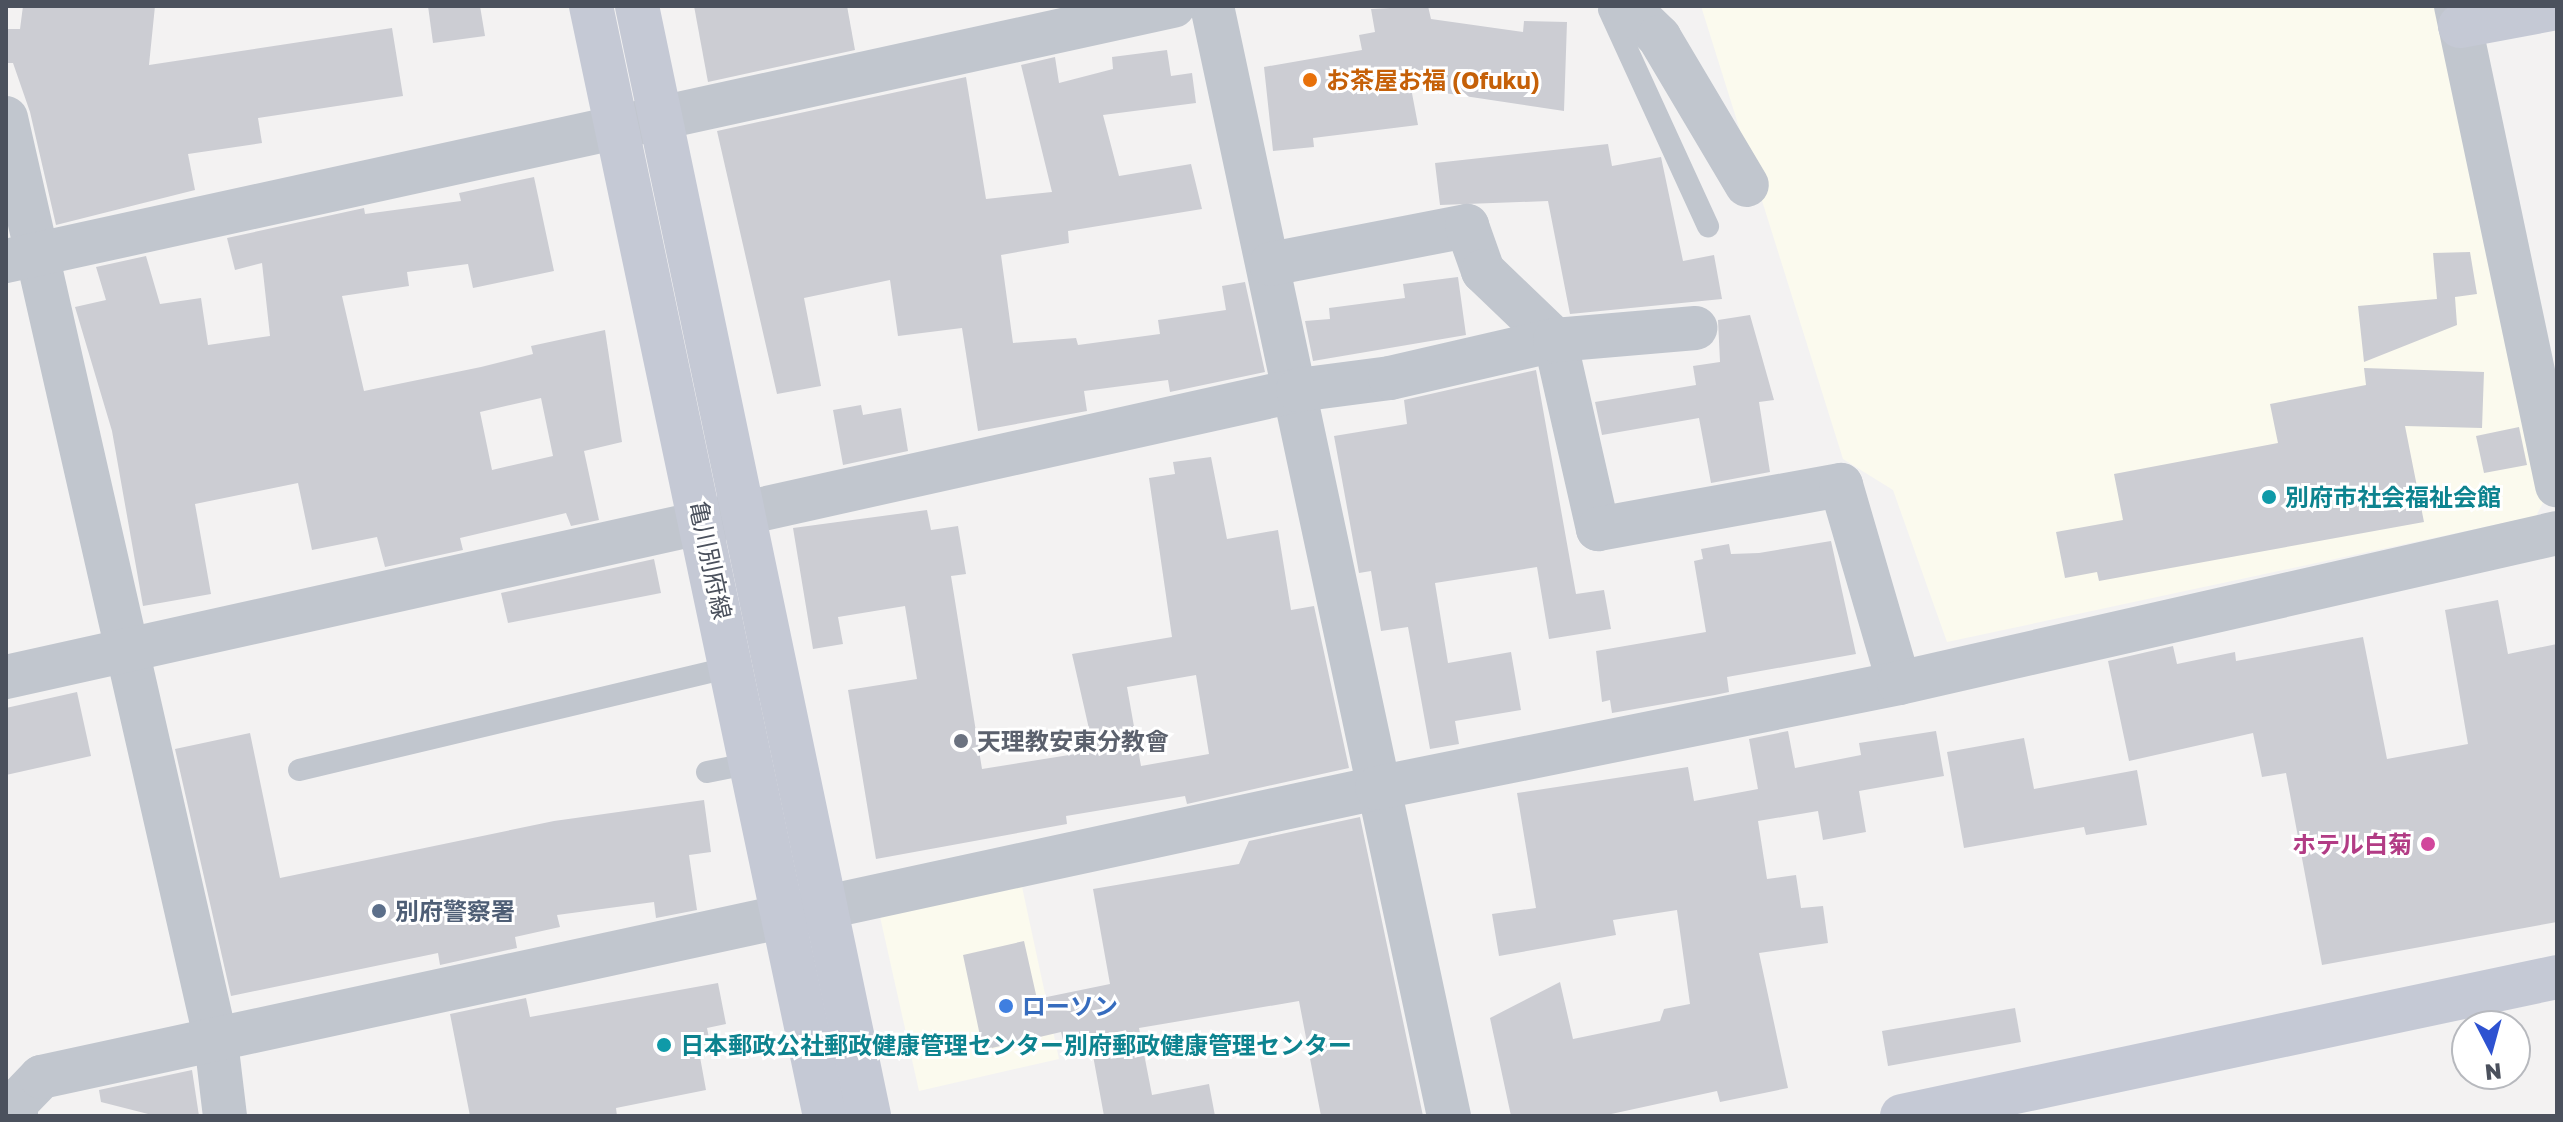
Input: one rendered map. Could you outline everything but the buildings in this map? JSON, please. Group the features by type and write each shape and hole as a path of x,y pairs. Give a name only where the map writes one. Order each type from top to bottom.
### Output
{"main road":[{"name":"亀川別府線","path":"591,6 703,522 825,1116"},
{"name":"亀川別府線","path":"637,6 747,510 869,1116"},
{"path":"2458,16 2557,8"},
{"path":"1902,1116 2557,977"}],"street":[{"path":"20,257 1173,6"},
{"path":"1212,6 1298,390 1377,788 1449,1116"},
{"path":"1627,6 1659,37 1747,185"},
{"path":"2458,16 2557,485"},
{"path":"6,118 20,257 123,652 216,1041 225,1116"},
{"path":"1271,264 1467,226 1483,271 1555,340 1598,529 1841,485 1899,683"},
{"path":"6,677 1298,390 1390,378 1555,340 1695,328"},
{"path":"16,1116 16,1103 41,1077 827,910 1377,788 1899,683 2557,533"}],"lane":[{"path":"1606,6 1708,226"},
{"path":"299,770 733,667"},
{"path":"707,772 752,763"}],"shaded area":[{"path":"1701,6 2439,6 2545,499 2536,516 1947,642 1893,490 1843,459"},
{"path":"1021,882 1059,1059 919,1091 879,912"}],"place":[{"name":"お茶屋お福 (Ofuku)","path":"1310,80"},
{"name":"別府市社会福祉会館","path":"2269,497"},
{"name":"天理教安東分教會","path":"961,741"},
{"name":"ホテル白菊","path":"2428,844"},
{"name":"別府警察署","path":"379,911"},
{"name":"ローソン","path":"1006,1006"},
{"name":"日本郵政公社郵政健康管理センター別府郵政健康管理センター","path":"664,1045"}]}
